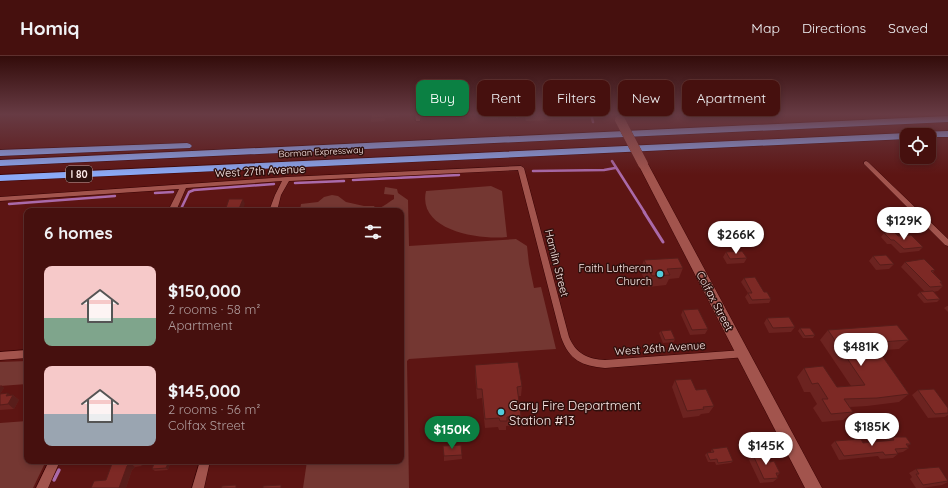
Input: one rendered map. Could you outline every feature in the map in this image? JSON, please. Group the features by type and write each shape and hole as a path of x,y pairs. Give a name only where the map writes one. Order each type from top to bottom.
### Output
{"highway":[{"name":"Borman Expressway","path":"0,163 629,134"},
{"name":"Borman Expressway","path":"0,178 900,136"},
{"path":"0,153 365,141 428,143"},
{"path":"0,150 58,150"},
{"path":"0,186 103,180 158,171"}],"street":[{"name":"Colfax Street","path":"627,134 814,488"},
{"path":"866,163 948,243"},
{"name":"West 27th Avenue","path":"0,199 287,179 521,168"},
{"name":"Hamlin Street","path":"521,168 565,337 571,351 580,359"},
{"path":"274,208 278,195 287,179"},
{"path":"173,208 184,186"},
{"path":"0,356 24,354"},
{"name":"West 26th Avenue","path":"580,359 596,364 615,364 743,354"},
{"path":"42,488 54,464"},
{"path":"198,488 205,464"}],"shaded area":[{"path":"491,186 502,191 507,237 482,237 453,230 441,224 431,215 426,205 426,191"},
{"path":"385,187 397,189 398,193 408,200 409,246 516,239 527,246 534,288 541,287 556,349 409,359 407,361 409,488 303,488 307,464 404,464 404,208 378,208 394,199 394,195 384,194"},
{"path":"332,195 338,196 346,202 364,206 374,206 375,208 300,208 301,204 318,202 324,197"},
{"path":"24,361 24,384 0,386 0,362"},
{"path":"24,421 24,464 45,464 33,488 0,488 0,423"}],"building":[{"path":"229,199 243,199 239,208 226,208"},
{"path":"894,232 898,236 911,235 923,247 904,249 884,233"},
{"path":"742,251 747,258 730,259 726,252"},
{"path":"886,255 894,264 880,265 873,256"},
{"path":"678,258 683,268 667,269 670,275 652,276 644,260"},
{"path":"924,259 935,270 931,271 942,282 940,282 943,286 930,287 905,262"},
{"path":"755,277 764,292 767,292 771,299 752,300 748,293 752,293 744,278"},
{"path":"933,291 940,299 927,300 920,292"},
{"path":"698,309 708,329 692,330 683,310"},
{"path":"789,317 795,327 773,328 767,318"},
{"path":"897,325 909,340 880,342 886,349 878,350 909,394 877,398 844,399 853,412 831,414 822,399 828,399 818,383 812,384 804,368 823,366 837,387 865,385 828,330"},
{"path":"800,328 810,328 815,335 805,336"},
{"path":"671,330 675,339 665,340 661,331"},
{"name":"Gary Fire Department Station #13","path":"518,362 522,386 517,387 521,416 507,417 507,421 500,421 499,418 485,419 482,389 477,389 475,365"},
{"path":"691,379 696,390 706,389 714,406 687,411 675,380"},
{"path":"934,389 948,408 948,413 935,414 918,390"},
{"path":"8,393 6,396 13,395 8,404 0,405 0,394"},
{"path":"892,437 906,437 911,444 906,444 909,448 895,449 898,454 885,455 883,452 844,456 835,441 861,439 863,443 894,440"},
{"path":"461,445 462,455 444,456 443,446"},
{"path":"727,447 733,461 718,463 717,459 710,460 707,453 714,452 712,449"},
{"path":"762,450 764,454 767,454 770,462 774,461 780,473 776,473 778,478 764,479 753,455 756,455 754,451"},
{"path":"112,464 129,464 119,488 91,488 94,481 106,480"},
{"path":"154,464 168,464 166,468 152,469"},
{"path":"939,467 948,481 923,485 916,474 919,474 916,469"},
{"path":"236,485 236,488 221,488 222,486"},
{"path":"281,485 281,488 263,488 263,486"}],"waterway":[{"path":"612,161 645,213"},
{"path":"533,171 604,170 615,168"},
{"path":"353,180 459,175"},
{"path":"295,183 344,181"},
{"path":"181,208 189,192 194,190 274,184"},
{"path":"155,193 173,192"},
{"path":"9,204 115,196"},
{"path":"644,212 663,242"},
{"path":"54,480 59,470"}],"place":[{"name":"Faith Lutheran Church","path":"660,274"},
{"name":"Gary Fire Department Station #13","path":"501,412"}]}
